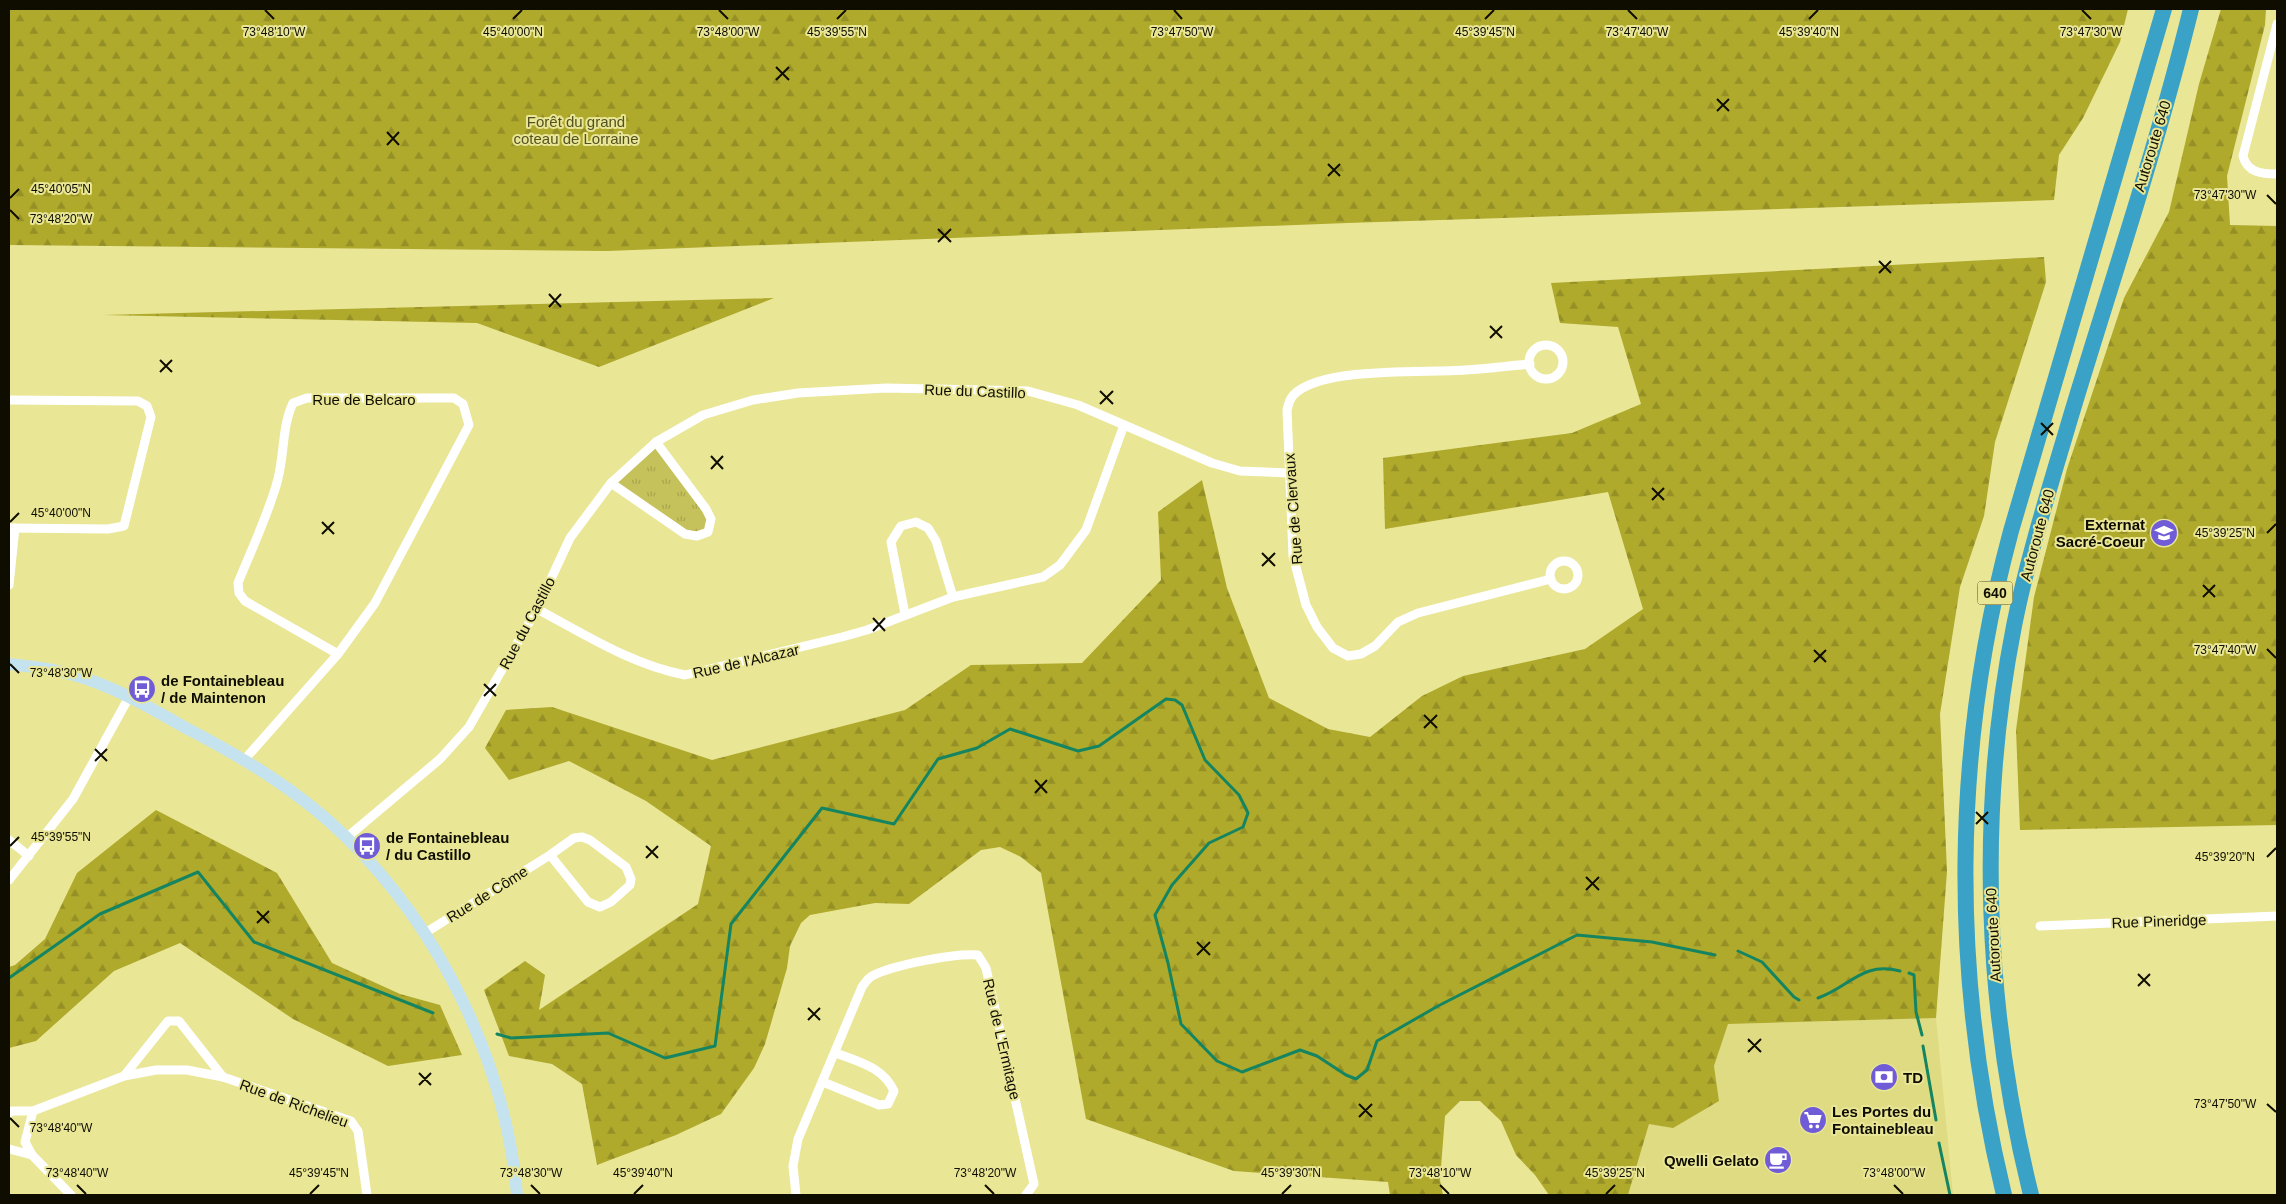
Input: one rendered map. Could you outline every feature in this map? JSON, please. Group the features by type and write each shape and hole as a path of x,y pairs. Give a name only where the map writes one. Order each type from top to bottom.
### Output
{"highway":[{"name":"Autoroute 640","path":"2004,1195 1979,1067 1967,954 1965,832 1976,701 1994,599 2010,531 2164,9"},
{"name":"Autoroute 640","path":"2031,1195 2004,1063 1992,946 1991,835 1995,764 2002,701 2017,611 2038,529 2167,98 2191,9"}],"street":[{"path":"2277,24 2244,153 2245,161 2253,170 2261,173 2277,174"},
{"name":"Rue de Clervaux","path":"1530,364 1465,370 1352,374 1299,390 1290,398 1287,410 1293,556 1306,605 1317,627 1332,648 1348,656 1361,654 1374,646 1398,622 1418,613 1551,579"},
{"name":"Rue du Castillo","path":"346,838 440,759 469,727 537,610 570,538 611,483 656,442 703,415 753,400 798,393 886,388 1028,391 1078,404 1212,463 1240,471 1290,473"},
{"name":"Rue de Belcaro","path":"245,758 338,654 375,603 469,425 463,404 454,398 307,398 293,403 288,415 283,459 276,486 238,583 239,592 245,601 338,654"},
{"path":"9,400 138,401 147,406 151,417 124,526 108,529 12,528 9,584"},
{"name":"Rue de l'Alcazar","path":"537,610 632,658 660,670 685,675 773,655 867,630 953,597 1043,577 1060,565 1086,530 1124,425"},
{"path":"611,483 685,534 697,536 708,532 711,519 706,509 656,442"},
{"path":"905,614 891,542 901,526 916,522 928,528 936,541 953,597"},
{"path":"9,664 68,674 129,697 245,758 295,794 346,838 387,884 425,933 454,983 481,1041 503,1106 515,1164 517,1195"},
{"path":"9,880 74,799 129,697"},
{"name":"Rue de Côme","path":"425,933 574,838 582,837 590,840 626,867 630,872 630,885 611,902 600,906 594,905 588,902 550,855"},
{"path":"9,840 29,856"},
{"name":"Rue Pineridge","path":"2040,926 2277,916"},
{"name":"Rue de L'Ermitage","path":"796,1195 793,1166 798,1139 836,1053 862,987 870,977 888,970 964,954 978,955 986,968 1034,1184 1026,1195"},
{"name":"Rue de Richelieu","path":"124,1076 168,1021 179,1021 223,1077"},
{"path":"823,1082 879,1105 888,1104 894,1090 889,1079 878,1070 836,1053"},
{"name":"Rue de Richelieu","path":"9,1113 12,1111 33,1111 124,1076 156,1070 186,1070 223,1077 351,1121 358,1131 367,1195"},
{"path":"33,1111 25,1142 32,1155 71,1195"},
{"path":"9,1149 32,1155"}],"shaded area":[{"path":"1936,1018 1953,1195 1628,1195 1649,1124 1719,1101 1714,1066 1728,1024"}],"green space":[{"name":"Forêt du grand coteau de Lorraine","path":"9,9 2128,9 2120,42 2083,118 2059,155 2054,200 1347,223 607,251 9,245"},
{"name":"Externat Sacré-Coeur","path":"2221,9 2266,9 2265,25 2227,176 2230,225 2277,226 2277,825 2020,830 2016,730 2034,597 2067,469 2124,298 2169,212 2199,84"},
{"path":"2044,257 2046,282 1995,442 1984,516 1960,587 1940,714 1947,871 1936,1018 1728,1024 1714,1066 1719,1101 1673,1128 1649,1124 1628,1195 1549,1195 1535,1175 1516,1155 1501,1121 1480,1101 1460,1101 1445,1116 1440,1180 1443,1195 1390,1195 1388,1182 1234,1171 1086,1119 1041,873 1021,857 1000,847 981,850 909,904 875,903 810,915 801,923 790,946 787,968 765,1044 754,1068 721,1114 676,1135 597,1165 582,1084 552,1064 509,1056 484,990 525,961 545,975 539,1010 698,904 711,846 646,801 569,761 509,780 485,748 506,710 552,707 712,760 905,710 971,665 1082,663 1161,580 1158,512 1202,480 1227,588 1269,698 1328,729 1370,737 1422,696 1463,676 1585,649 1643,609 1608,492 1385,529 1383,458 1572,433 1641,404 1618,327 1560,323 1551,283"},
{"path":"774,298 599,367 477,323 103,315"},
{"path":"656,442 706,509 708,532 685,534 611,483"},
{"path":"156,810 277,873 332,963 400,994 440,1005 462,1055 388,1066 293,1019 180,943 114,971 36,1041 9,1048 9,967 15,965 45,939 77,873"}],"waterway":[{"path":"497,1034 511,1038 608,1033 665,1058 715,1046 731,924 822,808 894,824 938,759 977,748 1010,729 1078,751 1099,746 1166,699 1175,700 1182,705 1205,760 1239,795 1248,813 1243,827 1209,843 1172,885 1155,915 1168,963 1181,1024 1217,1061 1242,1072 1300,1050 1317,1056 1346,1075 1356,1079 1367,1070 1377,1041 1438,1006 1577,935 1652,942 1715,955"},
{"path":"9,978 100,914 198,872 254,942 433,1013"},
{"path":"1738,951 1762,962 1799,1000"},
{"path":"1818,998 1866,972 1876,969 1900,971"},
{"path":"1909,973 1914,975 1916,1012 1922,1035"},
{"path":"1923,1046 1936,1120"},
{"path":"1939,1143 1950,1195"}],"place":[{"name":"Externat Sacré-Coeur","path":"2164,533"},
{"name":"de Fontainebleau / de Maintenon","path":"142,689"},
{"name":"de Fontainebleau / du Castillo","path":"367,846"},
{"name":"TD","path":"1884,1077"},
{"name":"Les Portes du Fontainebleau","path":"1813,1120"},
{"name":"Qwelli Gelato","path":"1778,1160"}]}
